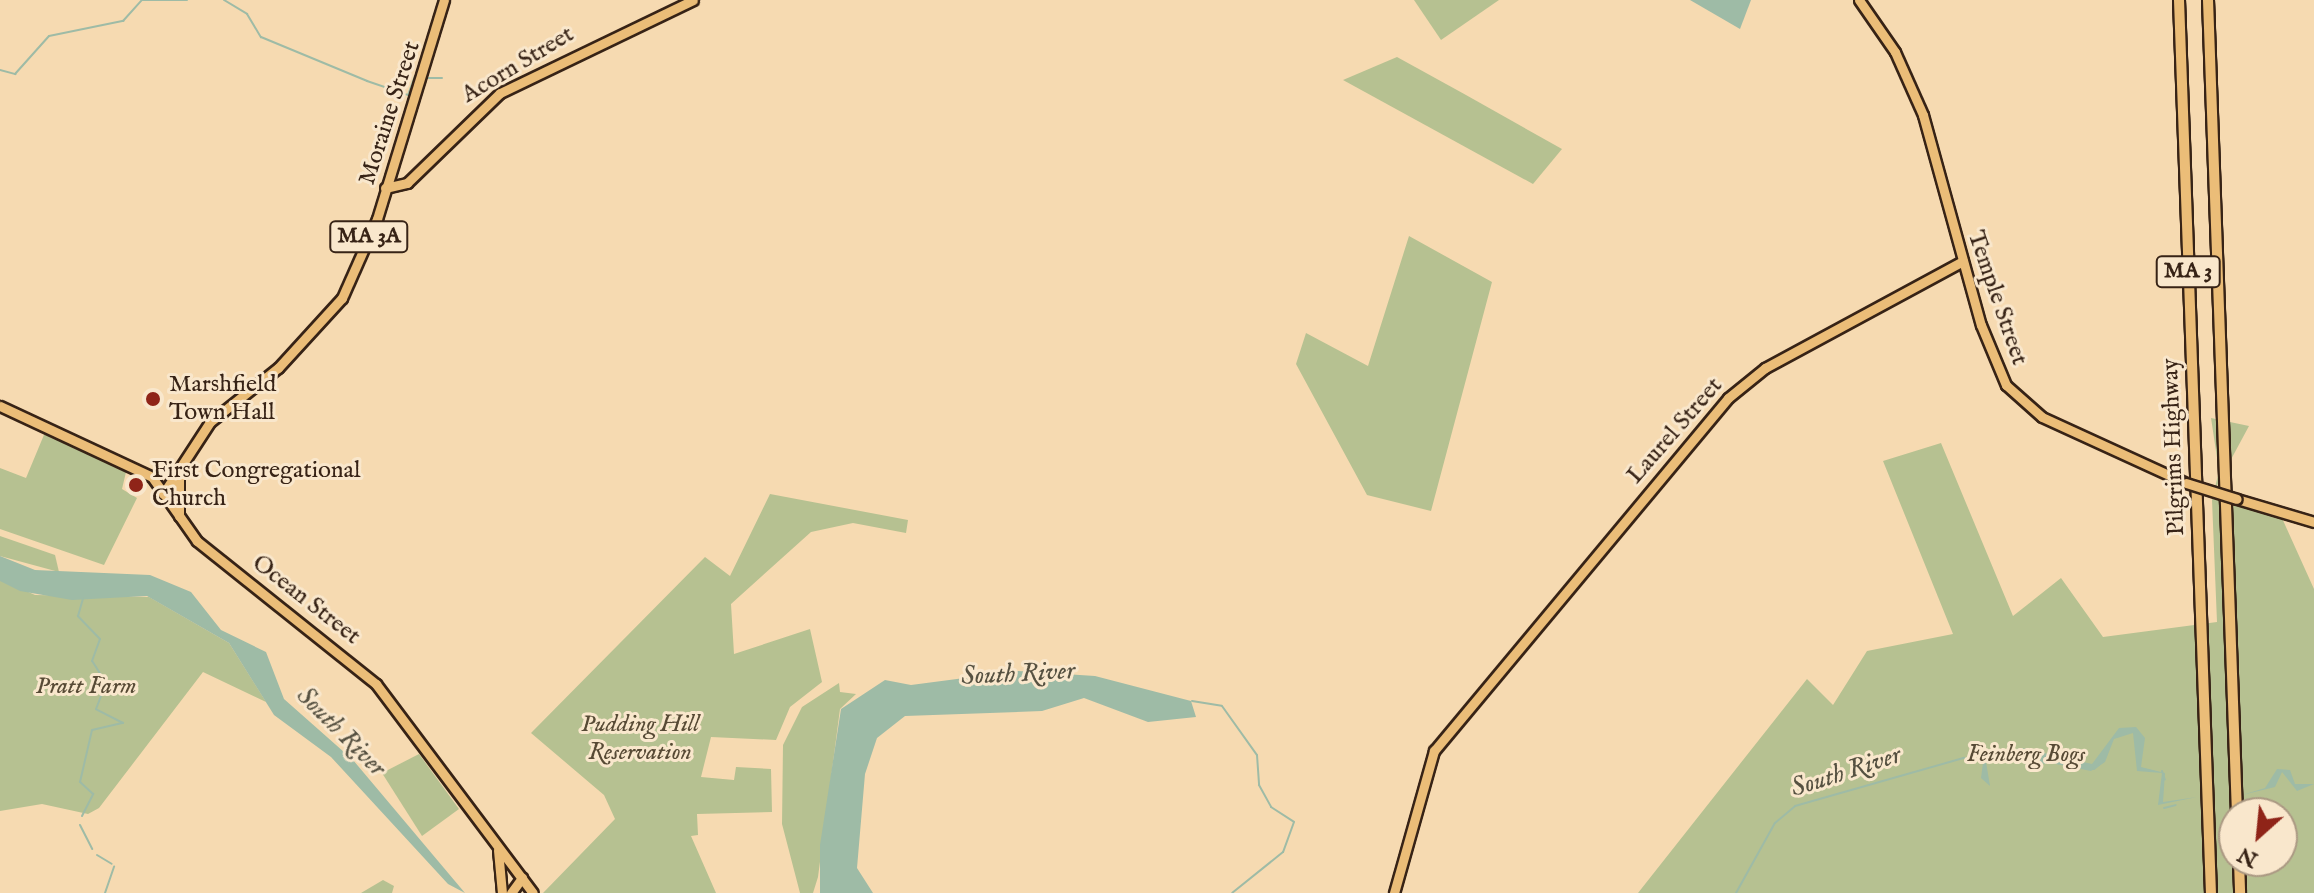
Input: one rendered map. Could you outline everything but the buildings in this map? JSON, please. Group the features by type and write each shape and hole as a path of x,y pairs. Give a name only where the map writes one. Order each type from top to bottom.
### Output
{"highway":[{"name":"Pilgrims Highway","path":"2179,0 2211,893"},
{"name":"Pilgrims Highway","path":"2208,0 2236,797"}],"main road":[{"name":"Moraine Street","path":"163,494 179,464 210,422 278,368 337,305 385,188 444,0"},
{"name":"Acorn Street","path":"385,188 407,183 500,93 693,0"},
{"name":"Temple Street","path":"1859,0 1920,106 1990,352 2017,399 2186,483 2314,522"},
{"name":"Laurel Street","path":"1394,893 1430,757 1742,385 1963,261"},
{"path":"1946,272 1968,278"},
{"name":"Ocean Street","path":"0,406 138,466 197,541 376,684 533,893"},
{"name":"Moraine Street","path":"163,494 179,476 187,453"},
{"path":"138,466 160,475 179,464"},
{"name":"MA 3A","path":"179,476 179,519"},
{"path":"498,847 505,892"},
{"path":"505,892 522,878"}],"green space":[{"path":"1414,0 1499,0 1441,40"},
{"path":"1397,57 1562,149 1533,184 1343,80"},
{"path":"1409,236 1492,282 1431,511 1367,495 1296,364 1306,333 1368,366"},
{"path":"2211,418 2249,426 2214,490 2219,471"},
{"path":"46,430 126,472 122,489 137,498 104,565 0,529 0,468 26,478"},
{"name":"Feinberg Bogs","path":"1941,443 2013,616 2061,578 2103,637 2217,622 2214,491 2277,507 2314,589 2314,893 1638,893 1807,679 1833,705 1867,651 1953,634 1883,461"},
{"name":"Pudding Hill Reservation","path":"770,494 908,520 906,533 853,523 811,532 731,604 734,654 810,629 822,682 790,707 776,740 711,737 701,777 734,780 736,767 771,769 772,812 697,814 698,835 691,836 716,893 543,893 615,819 604,795 531,733 705,557 730,576"},
{"path":"0,536 55,555 59,572 0,556"},
{"name":"Pratt Farm","path":"0,579 35,595 149,597 229,643 266,702 203,672 99,808 88,814 42,804 0,811"},
{"path":"839,683 840,692 856,694 840,709 818,877 813,893 800,893 782,824 783,745 802,707"},
{"path":"419,754 459,809 422,836 382,773"},
{"path":"383,880 394,886 392,893 361,893"}],"water":[{"path":"1690,0 1751,0 1740,29"},
{"path":"0,556 35,570 150,575 191,592 221,630 266,652 284,699 353,760 465,893 448,884 331,757 274,715 229,643 147,596 72,600 20,591 0,581"},
{"path":"1018,671 1095,676 1191,701 1196,717 1148,722 1084,698 1042,711 905,716 877,738 865,774 857,868 873,893 820,893 820,845 841,709 885,680 911,685"},
{"path":"2136,727 2145,738 2141,767 2165,773 2163,802 2197,797 2158,805 2162,773 2137,771 2133,733 2114,739 2105,762 2091,771 2010,755 1986,762 1990,786 1981,778 1984,755 1957,759 2022,748 2092,764 2119,728"},
{"path":"2277,769 2290,770 2295,784 2314,784 2297,791 2282,772 2275,787 2242,795 2265,788"}],"waterway":[{"path":"142,0 187,0"},
{"path":"0,70 15,74 49,36 123,21 142,0"},
{"path":"224,0 247,14 261,37 367,81 408,95 415,76"},
{"path":"425,78 442,78"},
{"path":"82,816 93,794 80,782 92,730 123,723 96,709 106,683 92,661 100,639 78,616 83,599"},
{"name":"South River","path":"1192,701 1222,706 1257,755 1259,785 1271,807 1294,822 1283,852 1232,893"},
{"name":"South River","path":"1969,757 1984,756"},
{"name":"South River","path":"1736,893 1775,823 1795,806 1964,758"},
{"name":"South River","path":"2033,758 2045,763"},
{"name":"South River","path":"2051,763 2064,760"},
{"name":"South River","path":"2094,769 2104,761"},
{"name":"South River","path":"2162,771 2165,780"},
{"name":"South River","path":"2164,808 2176,805"},
{"path":"80,825 92,849"},
{"path":"97,855 112,864"},
{"path":"105,893 114,867"}],"place":[{"name":"Marshfield Town Hall","path":"153,399"},
{"name":"First Congregational Church","path":"136,485"}]}
